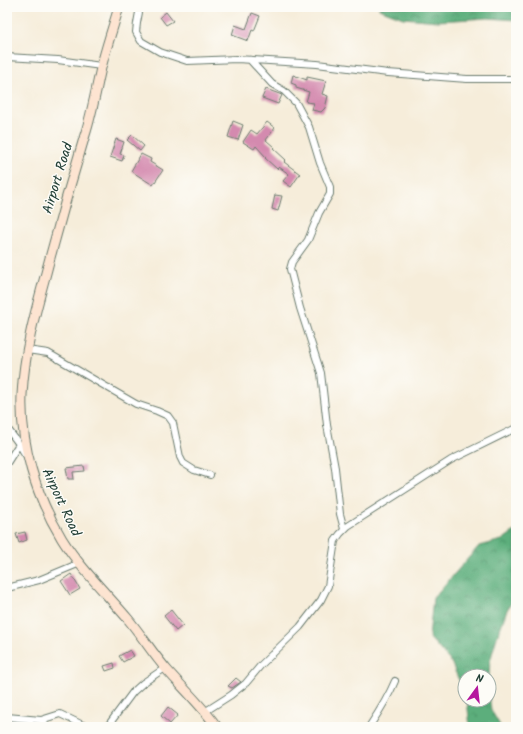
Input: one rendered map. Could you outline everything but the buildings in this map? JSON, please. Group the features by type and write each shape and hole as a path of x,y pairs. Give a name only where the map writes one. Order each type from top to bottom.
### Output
{"main road":[{"name":"Airport Road","path":"119,7 101,66 88,125 64,205 27,350 22,396 25,439 28,461 34,480 49,515 62,540 129,620 165,668 206,711 217,727"}],"street":[{"path":"140,7 136,23 136,32 141,41 160,52 187,61 237,59 317,64 388,73 467,79 516,78"},
{"path":"7,57 58,60 101,66"},
{"path":"250,60 272,84 284,91 296,102 309,127 320,163 330,187 330,194 319,213 308,240 292,262 290,268 300,308 321,372 340,514 344,529"},
{"path":"27,350 48,353 136,404 168,416 174,423 180,458 183,463 194,470 210,475"},
{"path":"7,428 20,444 28,461"},
{"path":"206,711 231,695 246,683 261,665 300,627 321,600 328,586 335,541 344,529 450,460 516,428"},
{"path":"7,463 20,444"},
{"path":"7,588 39,580 80,563"},
{"path":"107,727 133,692 165,668"},
{"path":"368,727 390,695 395,682"},
{"path":"7,717 45,720 60,714 87,727"},
{"path":"40,727 45,720"}],"green space":[{"path":"379,7 516,7 516,20 488,18 438,21 403,18 379,9"},
{"path":"516,530 516,595 507,610 497,637 490,668 457,668 457,676 451,662 429,637 433,598 479,546 502,540"},
{"path":"468,708 491,708 501,727 470,727"}]}
